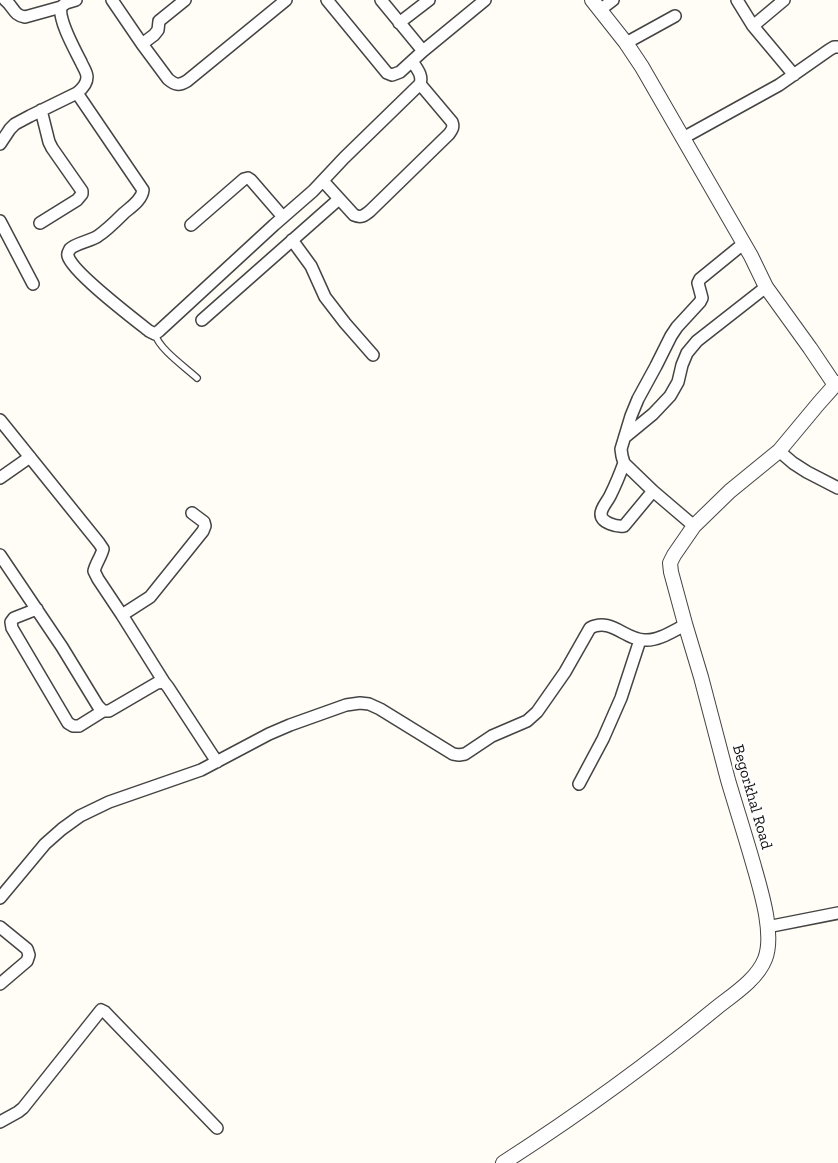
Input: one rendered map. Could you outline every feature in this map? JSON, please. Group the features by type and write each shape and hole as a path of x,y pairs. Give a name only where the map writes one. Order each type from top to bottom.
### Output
{"street":[{"path":"5,0 10,4 15,13 25,17 61,7 66,3 76,0"},
{"path":"112,0 168,79 173,84 180,85 286,0"},
{"path":"142,44 158,30 159,21 185,0"},
{"path":"327,0 387,74 392,76 400,72 485,0"},
{"path":"381,0 423,51"},
{"path":"399,23 429,0"},
{"path":"613,0 596,5 626,43 658,94 766,287 836,384"},
{"path":"738,0 753,26 794,75"},
{"path":"753,26 781,1"},
{"path":"0,144 15,124 77,94 82,90 86,82 87,75 69,37 60,13 61,7"},
{"path":"626,43 675,16"},
{"path":"683,138 779,85 834,47 838,48"},
{"path":"77,94 143,190 141,197 120,217 92,240 73,246 68,252 68,256 87,280 155,334 313,191 420,84 422,78 412,61"},
{"path":"323,181 354,215 358,217 363,216 453,129 452,122 420,84"},
{"path":"40,223 77,200 82,194 82,191 49,142 41,110"},
{"path":"191,225 244,179 248,178 283,217"},
{"path":"202,320 339,199"},
{"path":"0,221 33,284"},
{"path":"292,240 311,266 325,297 373,355"},
{"path":"694,526 624,463 621,449 638,399 671,336 702,298 698,283 700,279 743,244"},
{"path":"625,437 653,414 670,396 678,382 687,353 697,341 766,287"},
{"name":"Begorkhal Road","path":"504,1163 642,1066 704,1018 747,983 760,970 766,958 768,948 767,927 760,890 685,625 670,563 694,526 730,491 779,450 836,384"},
{"path":"0,420 103,549 94,571 98,579 217,762"},
{"path":"779,450 793,463 838,488"},
{"path":"0,478 30,456"},
{"path":"624,463 602,511 601,516 604,520 618,527 624,526 653,491"},
{"path":"122,615 150,597 204,531 204,522 192,513"},
{"path":"0,554 103,711"},
{"path":"37,609 14,618 11,622 12,628 68,723 73,726 78,726 103,711 109,711 157,683 164,682"},
{"path":"0,898 45,844 80,816 109,802 201,770 290,725 346,706 360,703 369,704 453,754 465,754 492,736 527,721 536,712 566,672 590,628 596,625 606,625 640,640 646,640 653,639 685,625"},
{"path":"579,784 604,739 621,698 640,640"},
{"path":"767,927 838,913"},
{"path":"0,927 27,949 29,955 27,961 0,984"},
{"path":"0,1122 23,1108 99,1012 103,1010 217,1128"}],"lane":[{"path":"155,334 165,350 197,378"}]}
